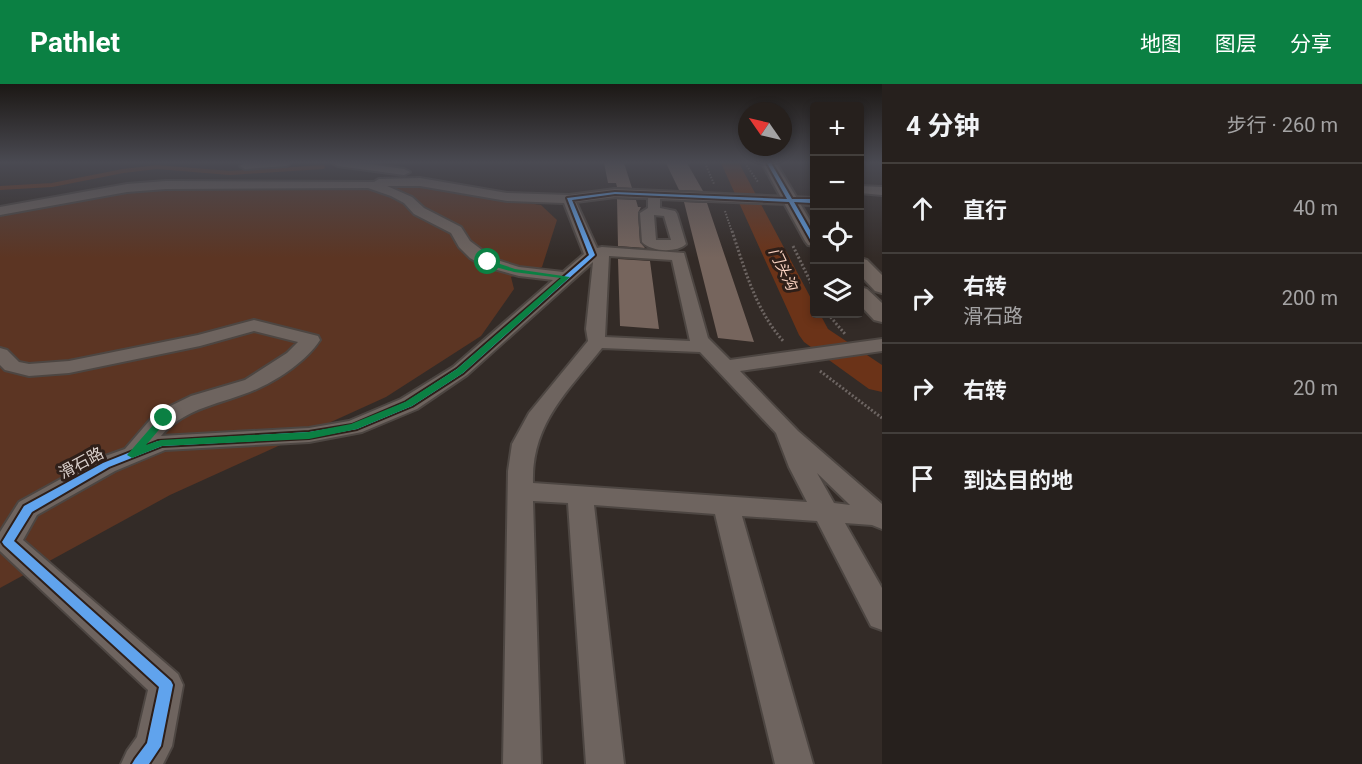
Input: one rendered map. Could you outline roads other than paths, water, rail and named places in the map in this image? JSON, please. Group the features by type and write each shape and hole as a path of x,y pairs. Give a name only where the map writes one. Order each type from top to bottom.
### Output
{"main road":[{"path":"788,195 810,234"},
{"path":"864,268 882,287"},
{"path":"864,297 882,315"}],"street":[{"path":"0,211 90,195"},
{"path":"397,195 430,218 456,230 459,238 474,256 514,270 567,277"},
{"path":"499,195 569,199 602,195"},
{"path":"623,195 654,202 724,197 810,203"},
{"name":"滑石路","path":"140,764 154,746 166,685 8,542 28,509 106,465 161,443 309,435 354,427 409,404 460,371 592,255 569,199"},
{"path":"522,764 520,491 524,444 540,413 597,342 595,329 602,251 679,256 699,340 786,431 880,517"},
{"path":"0,354 12,366 28,370 69,367 200,340 254,325 311,340 294,357 252,384 199,401 164,418 132,455"},
{"path":"597,342 706,347"},
{"path":"725,367 803,358 882,345"},
{"path":"786,431 801,467 882,617"},
{"path":"520,491 880,517"},
{"path":"580,495 605,764"},
{"path":"726,505 794,764"}],"waterway":[{"name":"门头沟","path":"746,195 815,335 882,381"}]}
